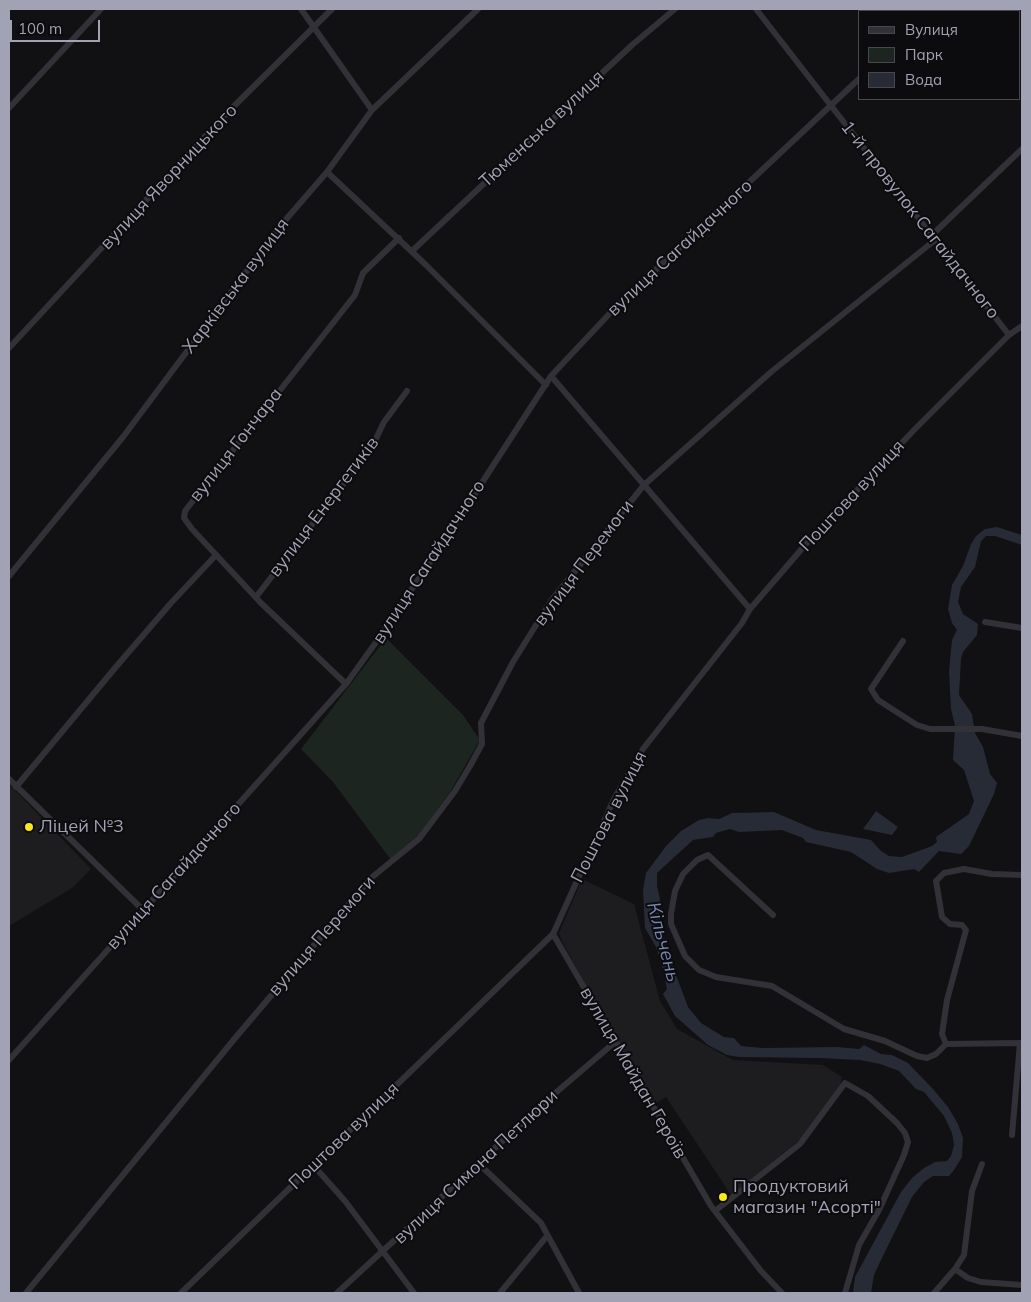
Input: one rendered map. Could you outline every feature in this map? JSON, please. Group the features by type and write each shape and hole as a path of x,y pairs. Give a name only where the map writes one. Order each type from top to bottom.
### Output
{"street":[{"path":"9,108 101,9"},
{"path":"300,9 372,110"},
{"name":"вулиця Яворницького","path":"9,348 221,119 332,9"},
{"name":"Харківська вулиця","path":"9,576 124,437 282,224 327,172 372,110 478,9"},
{"name":"Тюменська вулиця","path":"412,251 632,45 675,9"},
{"name":"1-й провулок Сагайдачного","path":"756,9 832,104 843,122 1009,335"},
{"name":"вулиця Сагайдачного","path":"9,1060 346,684 396,614 551,376 612,311 858,80"},
{"name":"вулиця Перемоги","path":"26,1293 229,1045 371,878 419,839 455,791 470,766 482,744 482,723 513,662 546,609 644,484 770,372 933,237 1022,149"},
{"path":"327,172 399,238 546,385"},
{"name":"вулиця Гончара","path":"216,556 187,524 184,511 355,295 363,273 399,238"},
{"name":"Поштова вулиця","path":"181,1293 553,934 614,799 643,749 742,624 750,609 842,503 1009,335 1022,327"},
{"path":"551,376 750,609"},
{"name":"вулиця Енергетиків","path":"256,597 372,447 384,422 407,391"},
{"path":"16,787 171,603 216,556 346,684"},
{"path":"985,622 1022,628"},
{"path":"903,642 871,689 873,695 917,725 930,729 982,729 1022,736"},
{"path":"9,779 143,910"},
{"path":"772,915 708,855 704,855 683,874 675,891 671,924 685,956 699,970 716,977 772,986 844,1029 885,1042 917,1056 932,1056 946,1044 1021,1043 1012,1135"},
{"path":"946,1044 942,1034 947,1000 966,930 962,925 950,924 942,917 936,882 944,873 964,869 992,874 1022,875"},
{"name":"вулиця Майдан Героїв","path":"553,934 645,1096 715,1211 761,1271 782,1293"},
{"name":"вулиця Симона Петлюри","path":"338,1293 480,1164 546,1101 615,1042"},
{"path":"715,1211 800,1144 845,1082 868,1096 897,1123 905,1133 908,1142 879,1210 859,1245 845,1293"},
{"path":"480,1164 541,1223 579,1293"},
{"path":"934,1293 955,1269 964,1255 972,1191 982,1164"},
{"path":"314,1166 384,1251 414,1293"},
{"path":"500,1293 547,1236"},
{"path":"955,1269 968,1278 981,1282 1022,1285"}],"shaded area":[{"name":"Ліцей №3","path":"9,784 91,869 72,888 9,926"},
{"path":"582,879 634,904 660,1001 677,1029 733,1060 823,1065 842,1077 840,1087 802,1138 731,1195 666,1097 655,1104 606,1023 561,939 559,933"}],"green space":[{"path":"386,638 463,715 480,740 450,792 414,842 391,860 333,782 301,749"}],"water":[{"name":"Кільчень","path":"997,527 1022,535 1022,545 995,536 986,536 981,541 975,567 961,587 958,602 963,614 978,624 977,635 963,652 961,659 959,695 972,714 975,733 983,747 990,774 997,783 994,794 969,846 961,854 939,851 919,872 914,869 889,873 877,869 851,852 806,842 803,838 782,830 739,832 730,829 716,833 713,837 693,840 657,873 660,899 659,915 667,951 688,1007 701,1023 724,1037 734,1038 741,1046 859,1049 864,1045 881,1054 892,1055 908,1063 933,1089 948,1107 958,1124 963,1138 962,1157 954,1170 949,1176 933,1176 924,1182 912,1197 881,1260 874,1275 871,1293 853,1293 855,1277 901,1192 912,1178 924,1168 935,1162 947,1161 951,1156 954,1145 952,1133 944,1116 924,1092 916,1089 899,1071 880,1064 860,1060 739,1057 727,1055 708,1045 675,1016 663,994 667,989 662,966 656,947 645,928 643,890 646,873 666,846 681,831 699,820 708,818 719,819 732,813 774,812 816,830 871,840 881,851 889,856 902,857 932,846 937,842 936,837 969,814 974,801 964,770 953,760 955,726 951,709 949,671 952,640 957,630 952,623 948,609 952,585 963,566 971,544 976,536 985,529"},
{"path":"876,811 898,827 892,835 863,829"}],"place":[{"name":"Ліцей №3","path":"29,827"},
{"name":"Продуктовий магазин \"Асорті\"","path":"723,1197"}]}
